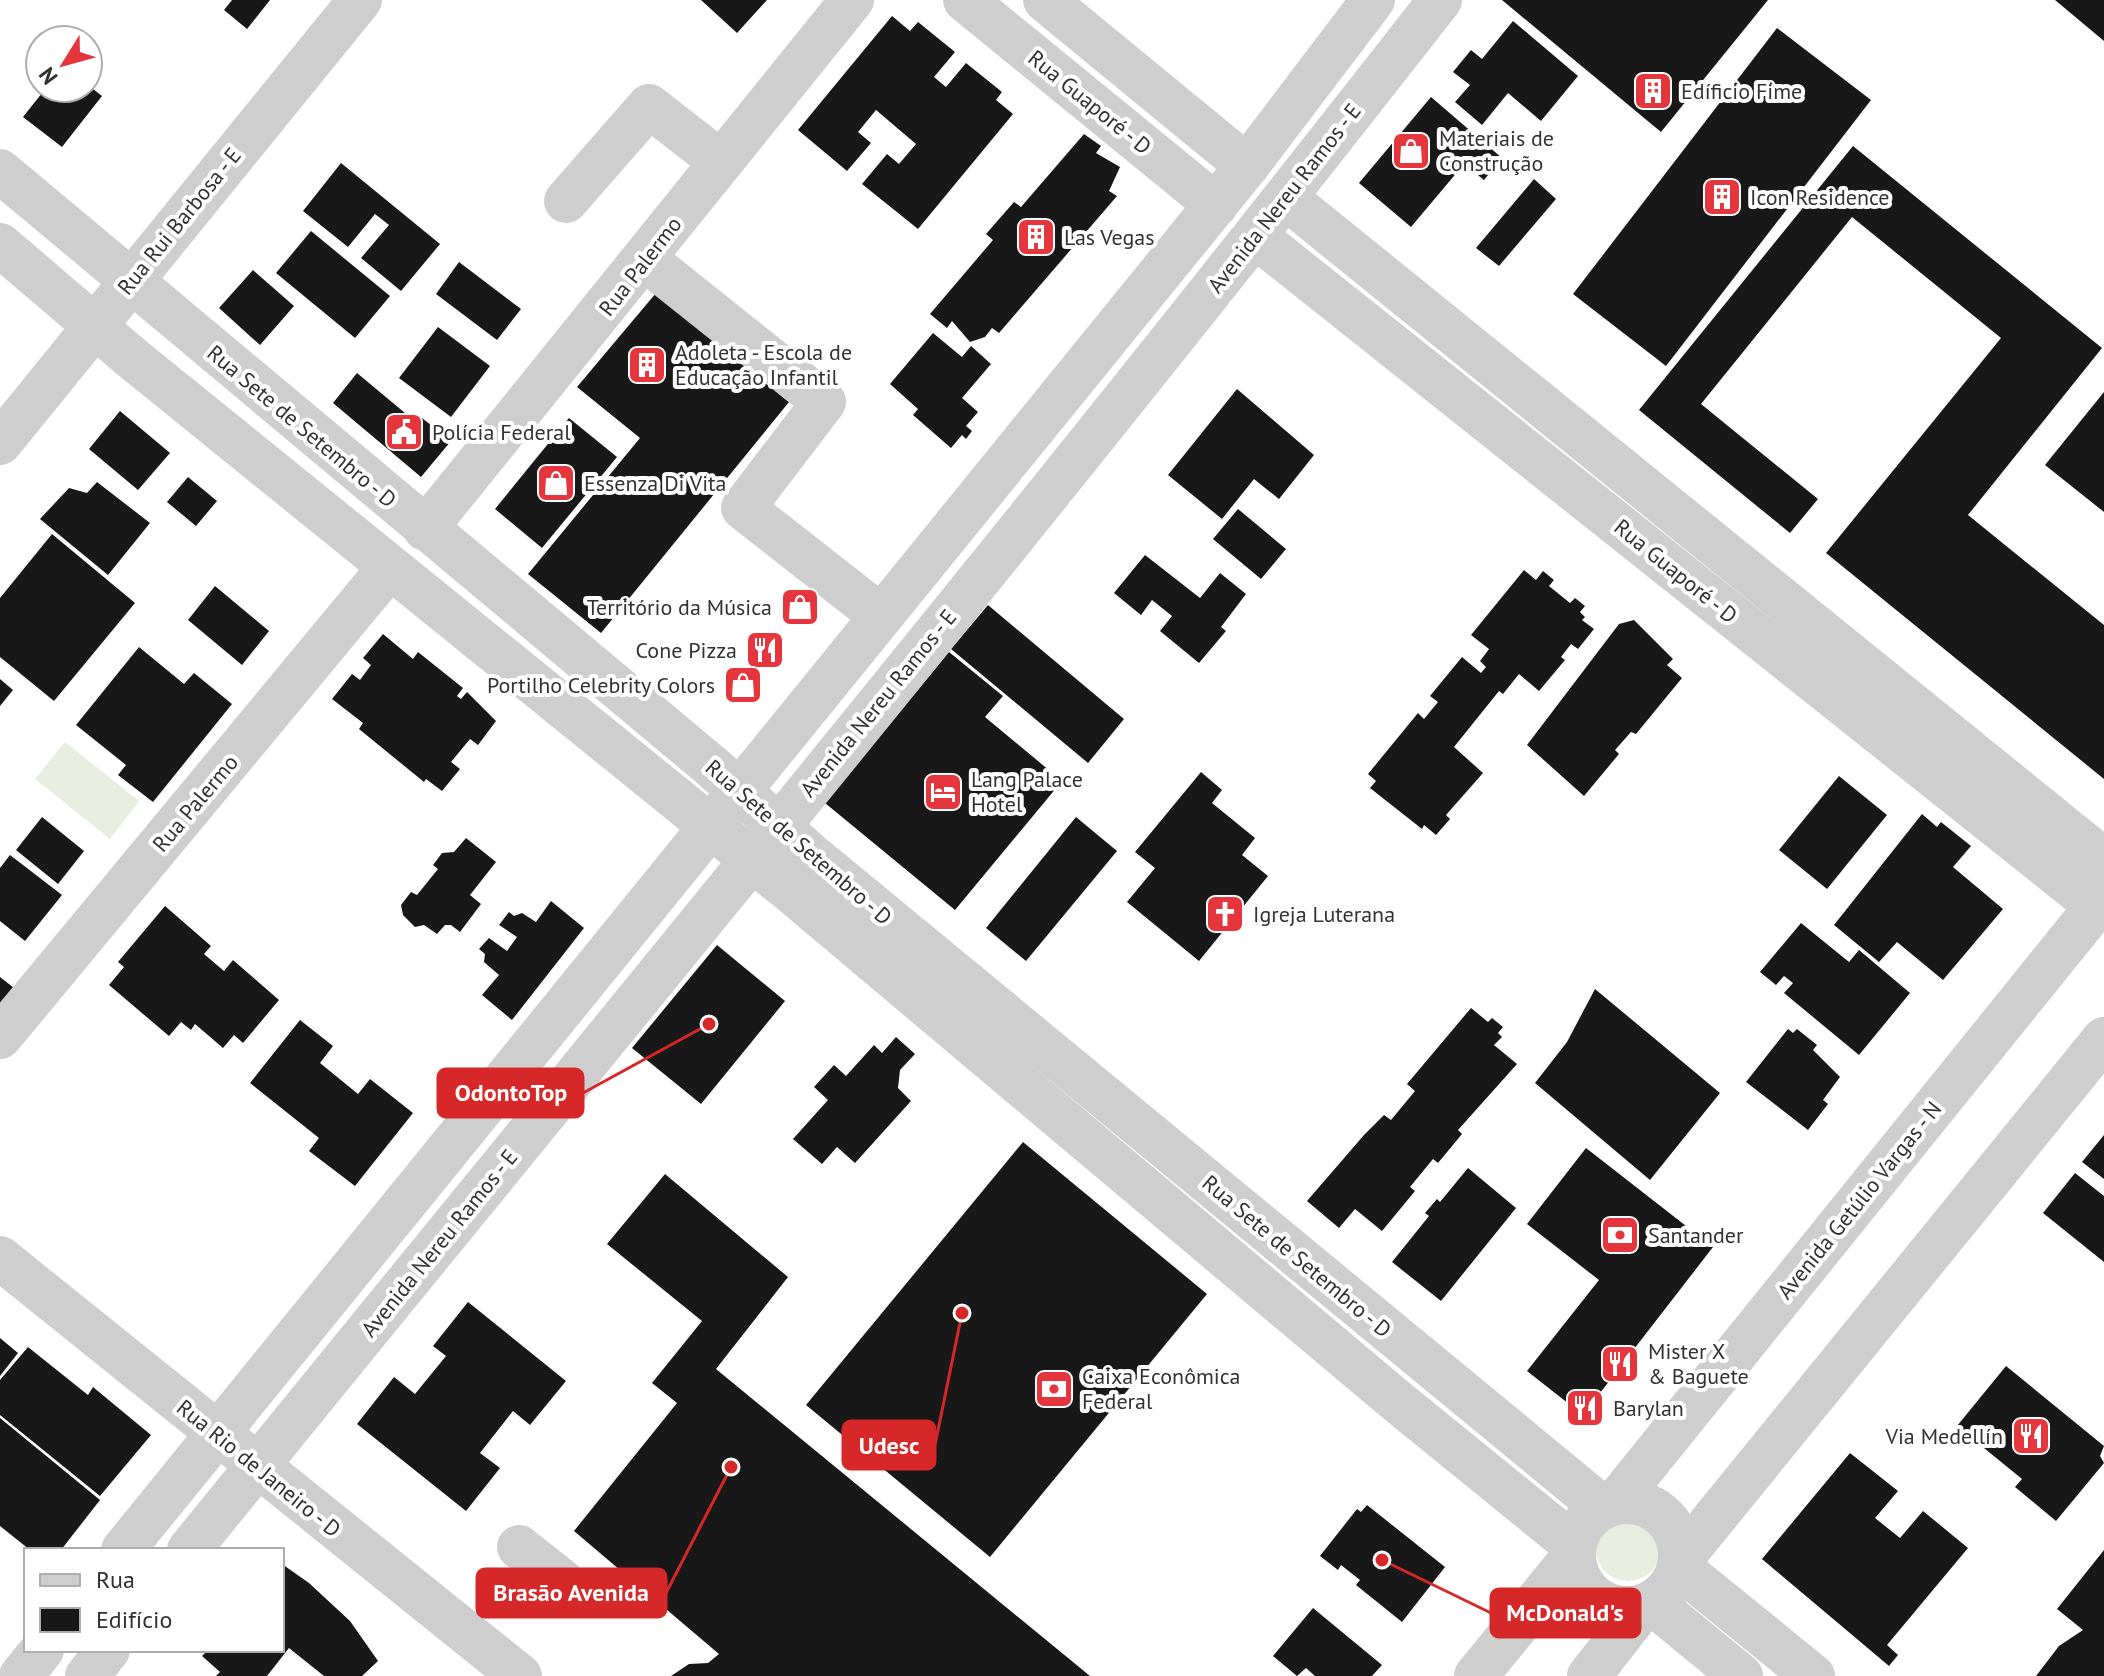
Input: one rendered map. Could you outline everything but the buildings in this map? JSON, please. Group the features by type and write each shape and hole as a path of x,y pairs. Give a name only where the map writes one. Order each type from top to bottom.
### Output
{"street":[{"name":"Rua Rui Barbosa - E","path":"0,443 360,0"},
{"name":"Rua Palermo","path":"425,529 646,260 852,0"},
{"name":"Rua Guaporé - D","path":"965,0 1216,205"},
{"path":"1045,0 1247,166"},
{"path":"125,1548 1216,205 1373,0"},
{"name":"Avenida Nereu Ramos - E","path":"191,1548 1286,198 1440,0"},
{"path":"1094,106 1126,66"},
{"path":"566,201 649,106 721,162"},
{"name":"Rua Sete de Setembro - D","path":"0,171 128,282 779,826 1608,1505"},
{"name":"Rua Guaporé - D","path":"1286,198 1381,274 1999,801 2101,902"},
{"name":"Rua Guaporé - D","path":"1255,236 1351,312 1999,801 2104,860"},
{"name":"Rua Sete de Setembro - D","path":"0,245 389,568 751,859 1574,1551"},
{"path":"646,260 824,402 743,508 881,616"},
{"path":"1351,312 1381,274"},
{"name":"Rua Palermo","path":"0,1037 389,568"},
{"name":"Avenida Getúlio Vargas - N","path":"1608,1505 2101,902"},
{"path":"1589,1676 1647,1605 1670,1588 1680,1563 2104,1039"},
{"name":"Rua Rio de Janeiro - D","path":"0,1258 520,1676"},
{"path":"1476,1676 1574,1551 1584,1523 1608,1505 1640,1503 1662,1514 1677,1534 1680,1563 1813,1676"},
{"path":"519,1547 562,1581"},
{"path":"1574,1551 1577,1576 1589,1592 1604,1604 1623,1609 1647,1605 1741,1676"},
{"path":"21,1676 40,1652"},
{"path":"87,1676 106,1652"}],"green space":[{"path":"65,742 139,801 110,839 35,779"},
{"path":"1622,1517 1634,1517 1651,1526 1658,1537 1658,1561 1651,1572 1634,1581 1622,1581 1610,1576 1601,1567 1596,1555 1596,1543 1601,1531 1610,1522"}],"place":[{"name":"Edíficio Fime","path":"1653,91"},
{"name":"Materiais de Construção","path":"1411,151"},
{"name":"Icon Residence","path":"1722,197"},
{"name":"Las Vegas","path":"1036,237"},
{"name":"Adoleta - Escola de Educação Infantil","path":"647,365"},
{"name":"Polícia Federal","path":"404,432"},
{"name":"Essenza Di Vita","path":"556,483"},
{"name":"Território da Música","path":"800,607"},
{"name":"Cone Pizza","path":"765,650"},
{"name":"Portilho Celebrity Colors","path":"743,685"},
{"name":"Lang Palace Hotel","path":"943,792"},
{"name":"Igreja Luterana","path":"1225,914"},
{"name":"OdontoTop","path":"709,1024"},
{"name":"Santander","path":"1620,1235"},
{"name":"Udesc","path":"962,1313"},
{"name":"Mister X & Baguete","path":"1620,1364"},
{"name":"Caixa Econômica Federal","path":"1054,1389"},
{"name":"Barylan","path":"1585,1408"},
{"name":"Via Medellín","path":"2031,1436"},
{"name":"Brasão Avenida","path":"731,1467"},
{"name":"McDonald's","path":"1382,1560"}]}
